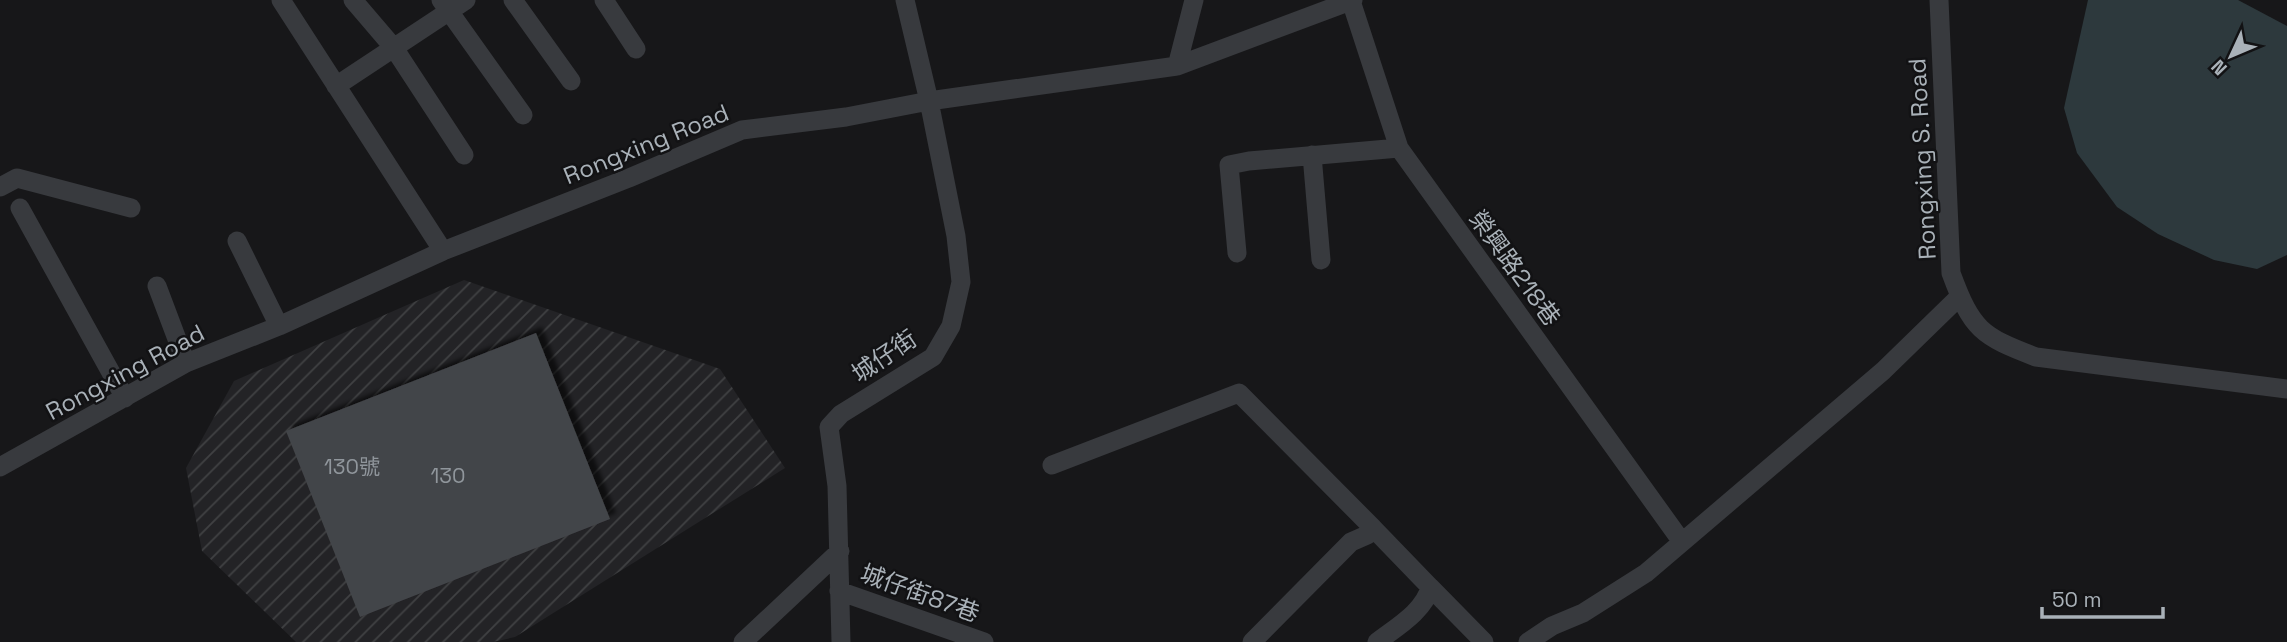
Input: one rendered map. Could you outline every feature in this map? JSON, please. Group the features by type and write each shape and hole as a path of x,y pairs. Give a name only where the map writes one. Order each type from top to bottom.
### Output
{"street":[{"path":"281,0 443,251"},
{"path":"353,0 394,48 464,155"},
{"path":"513,0 571,81"},
{"path":"604,0 636,49"},
{"path":"905,0 929,102"},
{"path":"1177,66 1194,0"},
{"name":"Rongxing S. Road","path":"1939,0 1951,273 1968,313 1981,331 2003,344 2036,357 2287,389"},
{"name":"Rongxing Road","path":"0,467 186,363 279,326 443,251 629,178 741,130 846,117 929,102 1177,66 1352,1"},
{"name":"榮興路218巷","path":"1352,1 1399,148 1682,542"},
{"path":"336,86 394,48 452,4 523,116"},
{"name":"城仔街","path":"841,642 837,486 829,427 841,414 933,357 951,326 961,282 956,236 929,102"},
{"path":"1237,253 1229,165 1399,148"},
{"path":"1312,155 1321,260"},
{"path":"0,187 18,178 131,208"},
{"path":"20,208 125,398"},
{"path":"237,241 279,326"},
{"path":"157,286 186,363"},
{"path":"1528,642 1552,626 1583,613 1646,573 1883,371 1960,296"},
{"path":"1052,465 1239,393 1484,642"},
{"path":"1252,642 1351,542 1367,535 1373,528"},
{"path":"743,642 840,569"},
{"name":"城仔街87巷","path":"840,569 984,642"},
{"path":"1377,642 1415,612 1429,595 1430,587"}],"shaded area":[{"path":"2088,0 2238,0 2287,26 2287,255 2257,269 2214,260 2158,234 2117,207 2077,153 2064,108"},
{"path":"464,280 720,369 785,468 515,637 493,642 296,642 202,551 186,468 234,381"}],"building":[{"path":"536,333 610,519 360,617 286,431"}]}
